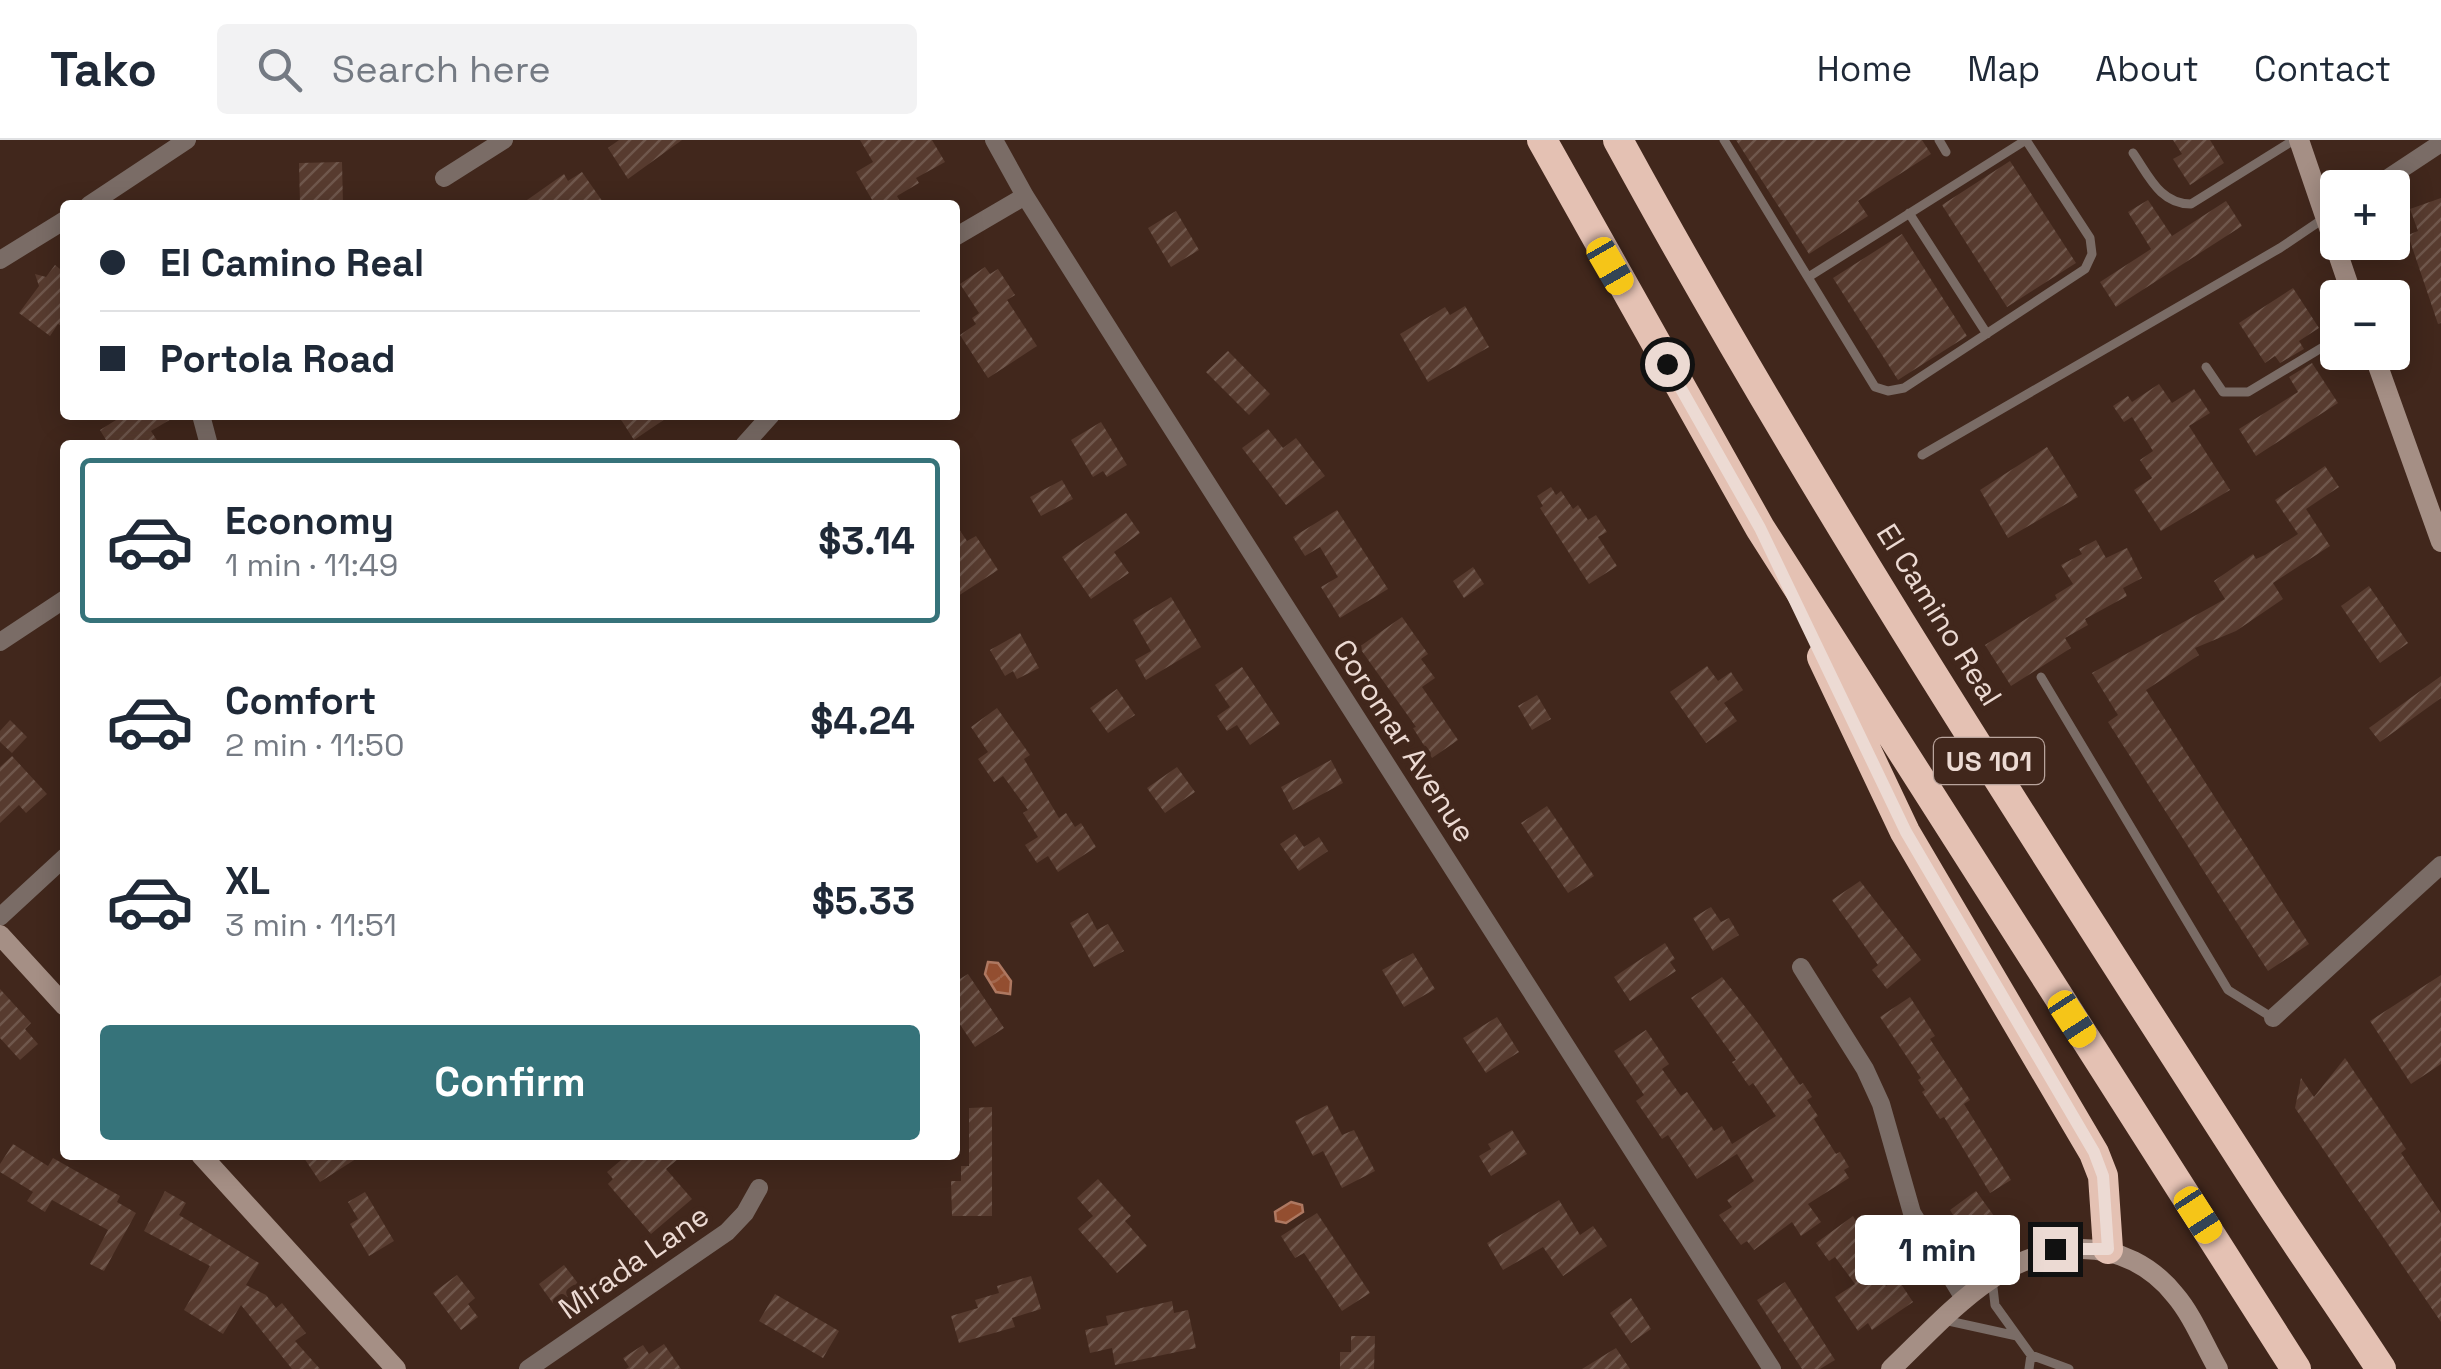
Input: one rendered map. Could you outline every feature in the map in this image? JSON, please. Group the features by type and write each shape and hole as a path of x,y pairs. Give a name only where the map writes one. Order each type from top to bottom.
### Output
{"highway":[{"name":"US 101","path":"1542,140 1760,528 2296,1369"},
{"name":"El Camino Real","path":"1618,140 1756,382 1890,604 2261,1189 2380,1367"},
{"path":"1760,528 1906,832 2094,1152 2103,1176 2108,1249"}],"main road":[{"path":"2296,140 2320,189"},
{"path":"2379,370 2441,542"},
{"path":"0,935 60,1001"},
{"path":"206,1160 396,1369"},
{"path":"1891,1369 1964,1300 2019,1262 2055,1249 2108,1249 2156,1274 2178,1297 2218,1369"}],"street":[{"path":"96,200 187,140"},
{"path":"444,178 504,140"},
{"name":"Coromar Avenue","path":"994,140 1024,196 1772,1369"},
{"path":"2400,170 2441,143"},
{"path":"960,234 1024,196"},
{"path":"0,260 60,223"},
{"path":"748,440 766,420"},
{"path":"0,642 60,601"},
{"path":"0,916 60,862"},
{"path":"2273,1018 2441,865"},
{"path":"1801,967 1865,1070 1885,1116 1912,1213 1964,1300"},
{"name":"Mirada Lane","path":"528,1369 727,1232 745,1213 758,1188"}],"lane":[{"path":"1724,140 1874,387 1904,388 2085,269 2092,254 2090,238 2026,140 1810,276"},
{"path":"1939,140 1946,152"},
{"path":"2133,153 2164,198 2191,204 2296,140"},
{"path":"1909,213 1987,334"},
{"path":"1922,455 2320,222"},
{"path":"2206,367 2223,392 2248,392 2320,349"},
{"path":"2041,677 2228,990 2273,1018"},
{"path":"1992,1278 1995,1306 2031,1356 2069,1369"},
{"path":"1944,1320 2017,1336"},
{"path":"2029,1369 2031,1356"}],"water":[{"path":"988,962 998,963 1011,981 1010,994 996,992 985,974"},
{"path":"1291,1202 1302,1205 1303,1212 1286,1223 1276,1221 1275,1212"}],"building":[{"path":"619,140 682,140 628,179 608,148"},
{"path":"860,140 932,140 945,162 916,178 919,183 897,196 899,200 872,200 856,172 873,162"},
{"path":"1736,140 1922,140 1931,154 1858,201 1868,216 1809,254"},
{"path":"2173,140 2210,140 2224,163 2190,185 2173,159 2182,154"},
{"path":"2010,161 2076,263 2007,307 1942,205"},
{"path":"342,162 343,200 300,200 299,163"},
{"path":"582,172 602,200 527,200 564,174 568,181"},
{"path":"2441,198 2438,324 2410,241 2410,234 2418,231 2410,209"},
{"path":"2148,200 2172,236 2226,201 2242,226 2116,307 2100,282 2151,249 2128,212"},
{"path":"1176,211 1199,250 1171,267 1148,228"},
{"path":"1902,234 1967,336 1898,380 1833,278"},
{"path":"55,265 60,269 60,325 50,336 19,313 39,286 35,274 46,277"},
{"path":"985,267 990,274 998,269 1015,295 1007,300 1037,346 988,378 960,335 976,324 972,318 979,313 960,284"},
{"path":"2293,288 2319,328 2299,341 2304,349 2280,363 2275,356 2265,363 2239,323"},
{"path":"1465,306 1489,347 1428,382 1400,334 1445,307 1450,315"},
{"path":"1228,351 1270,394 1249,415 1206,372"},
{"path":"2312,363 2338,403 2256,456 2239,429 2298,392 2289,377"},
{"path":"2159,384 2172,403 2194,389 2210,413 2189,426 2230,490 2161,531 2134,490 2152,478 2140,460 2153,451 2132,417 2124,422 2113,406 2128,396 2132,402"},
{"path":"116,420 170,420 151,431 157,440 106,440 100,430"},
{"path":"621,420 664,420 634,440"},
{"path":"1101,422 1127,465 1107,477 1103,471 1093,477 1071,440"},
{"path":"1268,429 1283,448 1296,438 1325,476 1286,505 1242,448"},
{"path":"2047,447 2078,497 2008,538 1980,490"},
{"path":"2325,466 2339,487 2306,509 2330,546 2273,583 2283,599 2236,631 2195,648 2199,655 2146,690 2309,944 2268,971 2108,722 2118,715 2092,673 2225,599 2214,581 2253,554 2256,559 2265,555 2298,534 2275,500"},
{"path":"1062,480 1073,499 1041,516 1030,497"},
{"path":"1551,487 1556,495 1561,491 1573,509 1578,505 1588,520 1596,515 1607,532 1598,537 1617,566 1589,584 1540,508 1543,506 1537,496"},
{"path":"1337,510 1388,589 1340,618 1321,587 1338,577 1320,547 1305,556 1293,537"},
{"path":"1126,513 1140,533 1114,552 1129,573 1091,599 1062,557"},
{"path":"960,530 967,541 976,536 998,570 960,595"},
{"path":"2096,540 2106,558 2127,548 2142,578 2123,588 2127,596 2085,619 2088,625 2065,638 2071,648 2011,686 1985,645 2057,599 2055,595 2073,584 2061,565 2082,554 2079,549"},
{"path":"1473,567 1484,584 1464,598 1453,581"},
{"path":"2369,586 2408,643 2380,663 2341,606"},
{"path":"1171,597 1201,647 1146,680 1135,660 1151,651 1133,620"},
{"path":"1402,617 1428,654 1421,659 1435,678 1422,687 1458,740 1432,758 1413,728 1416,727 1359,647"},
{"path":"1020,633 1039,668 1017,679 1013,671 1005,676 990,650"},
{"path":"1707,666 1718,681 1731,672 1743,690 1724,703 1737,721 1706,743 1670,692"},
{"path":"1242,667 1280,724 1250,745 1237,725 1227,731 1217,716 1230,707 1215,685"},
{"path":"2441,676 2441,698 2380,742 2369,728"},
{"path":"1117,689 1135,715 1108,733 1090,708"},
{"path":"1537,695 1551,719 1532,730 1518,706"},
{"path":"997,708 1030,755 1024,759 1059,818 1066,813 1075,827 1081,823 1096,847 1058,872 1048,856 1037,863 1025,845 1038,837 1023,813 1028,810 1003,776 994,782 978,759 988,752 971,727"},
{"path":"10,720 27,737 12,753 0,742 0,731"},
{"path":"12,756 47,794 26,813 19,805 0,823 0,767"},
{"path":"1331,760 1343,783 1293,810 1281,787"},
{"path":"1177,767 1195,792 1165,813 1147,788"},
{"path":"1547,806 1594,876 1568,893 1521,823"},
{"path":"1295,834 1304,847 1319,837 1328,851 1299,871 1280,844"},
{"path":"1860,881 1921,960 1887,989 1872,970 1878,965 1832,900"},
{"path":"1711,907 1721,922 1729,918 1739,935 1713,951 1693,918"},
{"path":"1088,913 1097,930 1108,924 1124,951 1094,967 1070,923"},
{"path":"1665,943 1675,959 1670,962 1676,971 1630,1001 1614,977"},
{"path":"1413,953 1435,989 1404,1007 1382,970"},
{"path":"968,974 1004,1028 975,1047 960,1024 960,979"},
{"path":"2441,975 2441,1064 2411,1084 2370,1021"},
{"path":"1722,977 1800,1085 1803,1083 1812,1097 1807,1100 1818,1116 1814,1119 1849,1167 1844,1170 1849,1178 1808,1204 1821,1222 1801,1236 1792,1222 1754,1250 1747,1241 1741,1245 1719,1215 1732,1207 1727,1200 1754,1181 1737,1154 1697,1179 1668,1135 1662,1139 1636,1101 1644,1095 1614,1051 1646,1030 1669,1064 1662,1069 1681,1096 1687,1092 1714,1131 1722,1126 1732,1144 1776,1116 1753,1083 1749,1086 1732,1062 1736,1060 1691,998"},
{"path":"0,989 31,1023 25,1029 38,1044 20,1060 0,1038"},
{"path":"1910,997 1935,1036 1930,1039 1970,1100 1964,1104 2011,1180 1990,1193 1944,1117 1940,1119 1922,1092 1925,1090 1918,1080 1921,1078 1880,1017"},
{"path":"1497,1017 1519,1052 1486,1073 1463,1038"},
{"path":"2345,1058 2406,1149 2401,1153 2441,1213 2441,1322 2295,1108 2301,1078 2314,1097"},
{"path":"1327,1105 1342,1135 1354,1130 1375,1171 1342,1188 1323,1151 1313,1156 1295,1121"},
{"path":"992,1107 992,1216 952,1216 951,1181 961,1181 961,1166 969,1166 969,1108"},
{"path":"1512,1130 1527,1154 1491,1176 1479,1156 1491,1149 1488,1144"},
{"path":"13,1144 48,1166 53,1158 120,1196 117,1202 136,1213 104,1271 90,1264 108,1230 52,1200 45,1212 27,1201 33,1192 0,1172 0,1164"},
{"path":"305,1160 354,1160 320,1182"},
{"path":"621,1160 677,1160 666,1169 692,1199 651,1234 608,1184 613,1179 607,1172"},
{"path":"1098,1179 1131,1216 1125,1221 1147,1246 1117,1273 1078,1229 1093,1216 1077,1198"},
{"path":"165,1191 186,1203 179,1215 259,1263 246,1285 266,1295 276,1308 282,1303 306,1333 295,1341 320,1369 292,1369 241,1305 223,1334 184,1310 210,1266 144,1231"},
{"path":"1976,1191 2002,1227 1977,1245 1970,1236 1965,1240 1951,1221 1955,1218 1950,1210"},
{"path":"365,1192 394,1241 369,1256 350,1224 358,1219 348,1202"},
{"path":"1559,1200 1580,1235 1593,1226 1607,1246 1563,1276 1543,1247 1503,1270 1487,1243"},
{"path":"1317,1213 1370,1293 1342,1311 1304,1253 1295,1258 1281,1236"},
{"path":"1853,1216 1875,1253 1867,1259 1886,1286 1897,1278 1913,1302 1872,1330 1868,1323 1858,1331 1835,1297 1855,1284 1835,1257 1829,1261 1816,1243"},
{"path":"564,1265 586,1294 560,1313 539,1284"},
{"path":"457,1275 475,1298 468,1304 478,1317 461,1330 433,1293"},
{"path":"1031,1276 1041,1309 1012,1318 1015,1327 959,1343 951,1316 978,1308 975,1300 999,1293 997,1286"},
{"path":"1785,1282 1835,1360 1820,1369 1802,1369 1757,1300"},
{"path":"775,1294 839,1331 823,1358 759,1321"},
{"path":"1631,1298 1651,1329 1631,1343 1610,1313"},
{"path":"1172,1301 1174,1313 1188,1310 1196,1348 1115,1365 1112,1348 1090,1353 1085,1330 1108,1325 1106,1316"},
{"path":"1351,1336 1375,1336 1374,1369 1340,1369 1340,1352 1351,1352"},
{"path":"664,1344 681,1369 626,1369 629,1367 623,1358 643,1345 649,1354"},
{"path":"1616,1348 1630,1369 1582,1369"}],"route":[{"path":"1667,364 1760,528 1906,832 2094,1152 2103,1176 2108,1249 2055,1249"}]}
